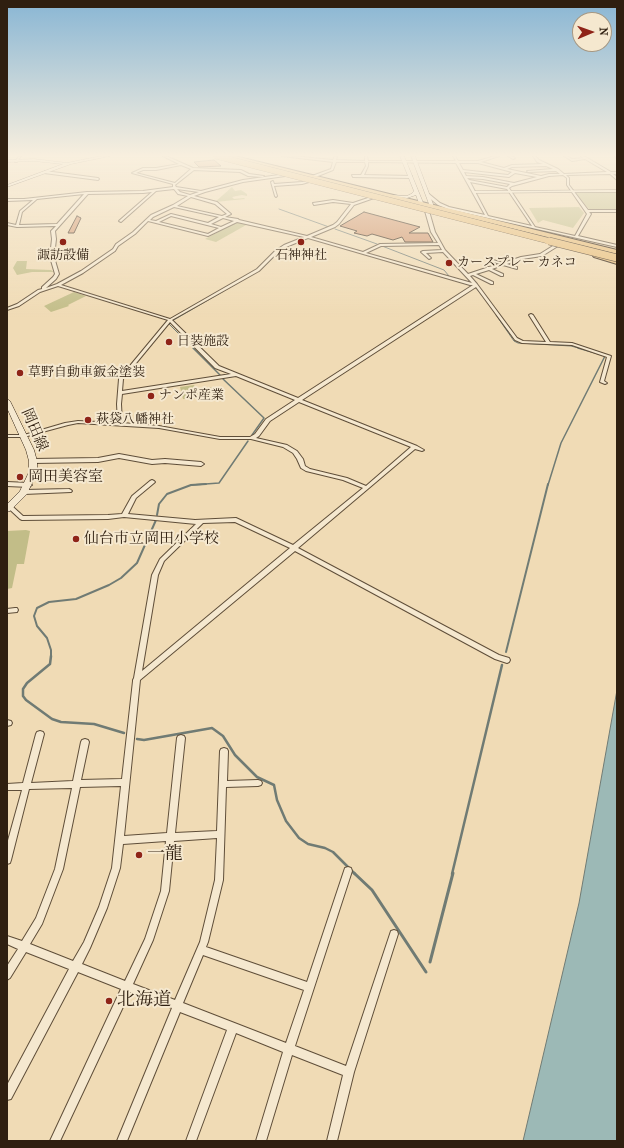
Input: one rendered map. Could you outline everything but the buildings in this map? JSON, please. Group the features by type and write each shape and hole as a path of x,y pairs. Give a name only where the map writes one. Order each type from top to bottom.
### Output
{"highway":[{"path":"429,210 617,257"},
{"path":"432,210 617,257"}],"main road":[{"path":"431,210 617,262"},
{"path":"432,210 617,252"}],"street":[{"path":"17,226 21,212 24,210"},
{"path":"7,309 18,305 39,291 50,283 57,274 52,257 54,239 53,231 72,210"},
{"path":"121,221 134,210"},
{"path":"39,291 58,285 82,272 114,250 117,245 134,233 152,216 166,210"},
{"path":"190,210 308,237 471,284 476,284"},
{"path":"208,224 229,214 224,210"},
{"path":"120,425 121,380 170,320 258,270 276,252 286,246 338,223 349,210"},
{"path":"429,210 433,232 439,244 476,284 516,339 522,342 572,344 609,356 602,382 605,383"},
{"path":"457,210 617,246"},
{"path":"484,210 487,216"},
{"path":"522,210 534,227"},
{"path":"576,237 589,214 587,211 617,211"},
{"path":"156,222 171,215 221,228"},
{"path":"148,220 208,235 238,220"},
{"path":"7,224 17,226 58,225"},
{"path":"363,253 380,245 439,244"},
{"path":"467,276 521,258 542,256 558,245"},
{"path":"428,258 423,252 444,250"},
{"path":"491,260 516,268"},
{"path":"488,268 502,275"},
{"path":"473,274 492,283"},
{"path":"251,438 257,435 268,420 476,284"},
{"path":"58,285 170,320 212,364 422,450"},
{"path":"531,315 549,343"},
{"path":"120,393 237,375"},
{"name":"岡田線","path":"7,401 24,436 33,461 33,472 26,488 8,508"},
{"path":"7,436 24,436 78,422 159,427 220,438 251,438 279,444 290,449 295,452 303,467 308,470 345,479 367,488"},
{"path":"136,680 415,447"},
{"path":"33,461 98,460 119,456 152,462 165,461 201,464"},
{"path":"124,515 134,497 152,482"},
{"path":"7,484 26,488 69,491"},
{"path":"8,508 22,518 108,517 124,515 201,522 236,520 294,548 497,657 507,660"},
{"path":"7,1095 87,946 103,908 116,868 136,680 155,575 162,560 201,522"},
{"path":"7,611 15,610"},
{"path":"7,860 40,734"},
{"path":"55,1141 149,940 165,891 181,738"},
{"path":"7,975 39,921 59,869 85,742"},
{"path":"122,1141 201,950 219,880 224,751"},
{"path":"7,787 125,782"},
{"path":"223,784 258,783"},
{"path":"119,840 221,834"},
{"path":"261,1141 289,1049 348,871"},
{"path":"332,1141 349,1072 394,934"},
{"path":"7,940 75,968 349,1072"},
{"path":"201,950 310,987"},
{"path":"191,1141 233,1028"}],"shaded area":[{"path":"530,210 581,210 584,213 573,228 543,220 538,223"},
{"path":"236,222 248,224 216,242 205,239"},
{"path":"17,261 27,261 26,269 51,270 54,272 32,272 17,275 13,268"},
{"path":"74,292 86,296 68,305 69,306 51,312 44,306"},
{"path":"194,385 196,389 211,387 218,398 183,399 180,387"},
{"path":"7,531 30,531 24,564 17,564 12,588 7,589"}],"water":[{"path":"617,690 617,1141 523,1141 579,903"}],"waterway":[{"path":"281,210 329,227"},
{"path":"335,229 377,244"},
{"path":"382,246 444,270 449,276"},
{"path":"172,321 260,270 276,255"},
{"path":"476,288 484,298"},
{"path":"496,315 514,341 518,343 571,346 582,349"},
{"path":"169,324 220,375"},
{"path":"578,348 599,354"},
{"path":"548,485 561,443 605,356"},
{"path":"223,379 264,418 252,435"},
{"path":"201,484 219,483 248,441"},
{"path":"157,515 159,504 167,494 191,485 201,484"},
{"path":"192,485 201,484"},
{"path":"201,484 206,484"},
{"path":"506,652 548,484"},
{"path":"51,656 51,650 47,638 37,626 34,616 37,608 49,602 76,599 109,585 121,578 137,563 156,520"},
{"path":"51,656 50,664 27,683 23,689 23,696 26,700 52,719 61,722 94,724 124,733"},
{"path":"452,874 502,665"},
{"path":"137,739 144,740 212,728 223,736 235,755 257,777 274,785 277,800 286,821 299,838 308,844 325,848 333,852 354,873"},
{"path":"354,873 372,890 426,972"},
{"path":"430,962 453,873"}],"place":[{"name":"諏訪設備","path":"63,242"},
{"name":"石神神社","path":"301,242"},
{"name":"カースプレー カネコ","path":"449,263"},
{"name":"日装施設","path":"169,342"},
{"name":"草野自動車鈑金塗装","path":"20,373"},
{"name":"ナンポ産業","path":"151,396"},
{"name":"萩袋八幡神社","path":"88,420"},
{"name":"岡田美容室","path":"20,477"},
{"name":"仙台市立岡田小学校","path":"76,539"},
{"name":"一龍","path":"139,855"},
{"name":"北海道","path":"109,1001"}]}
